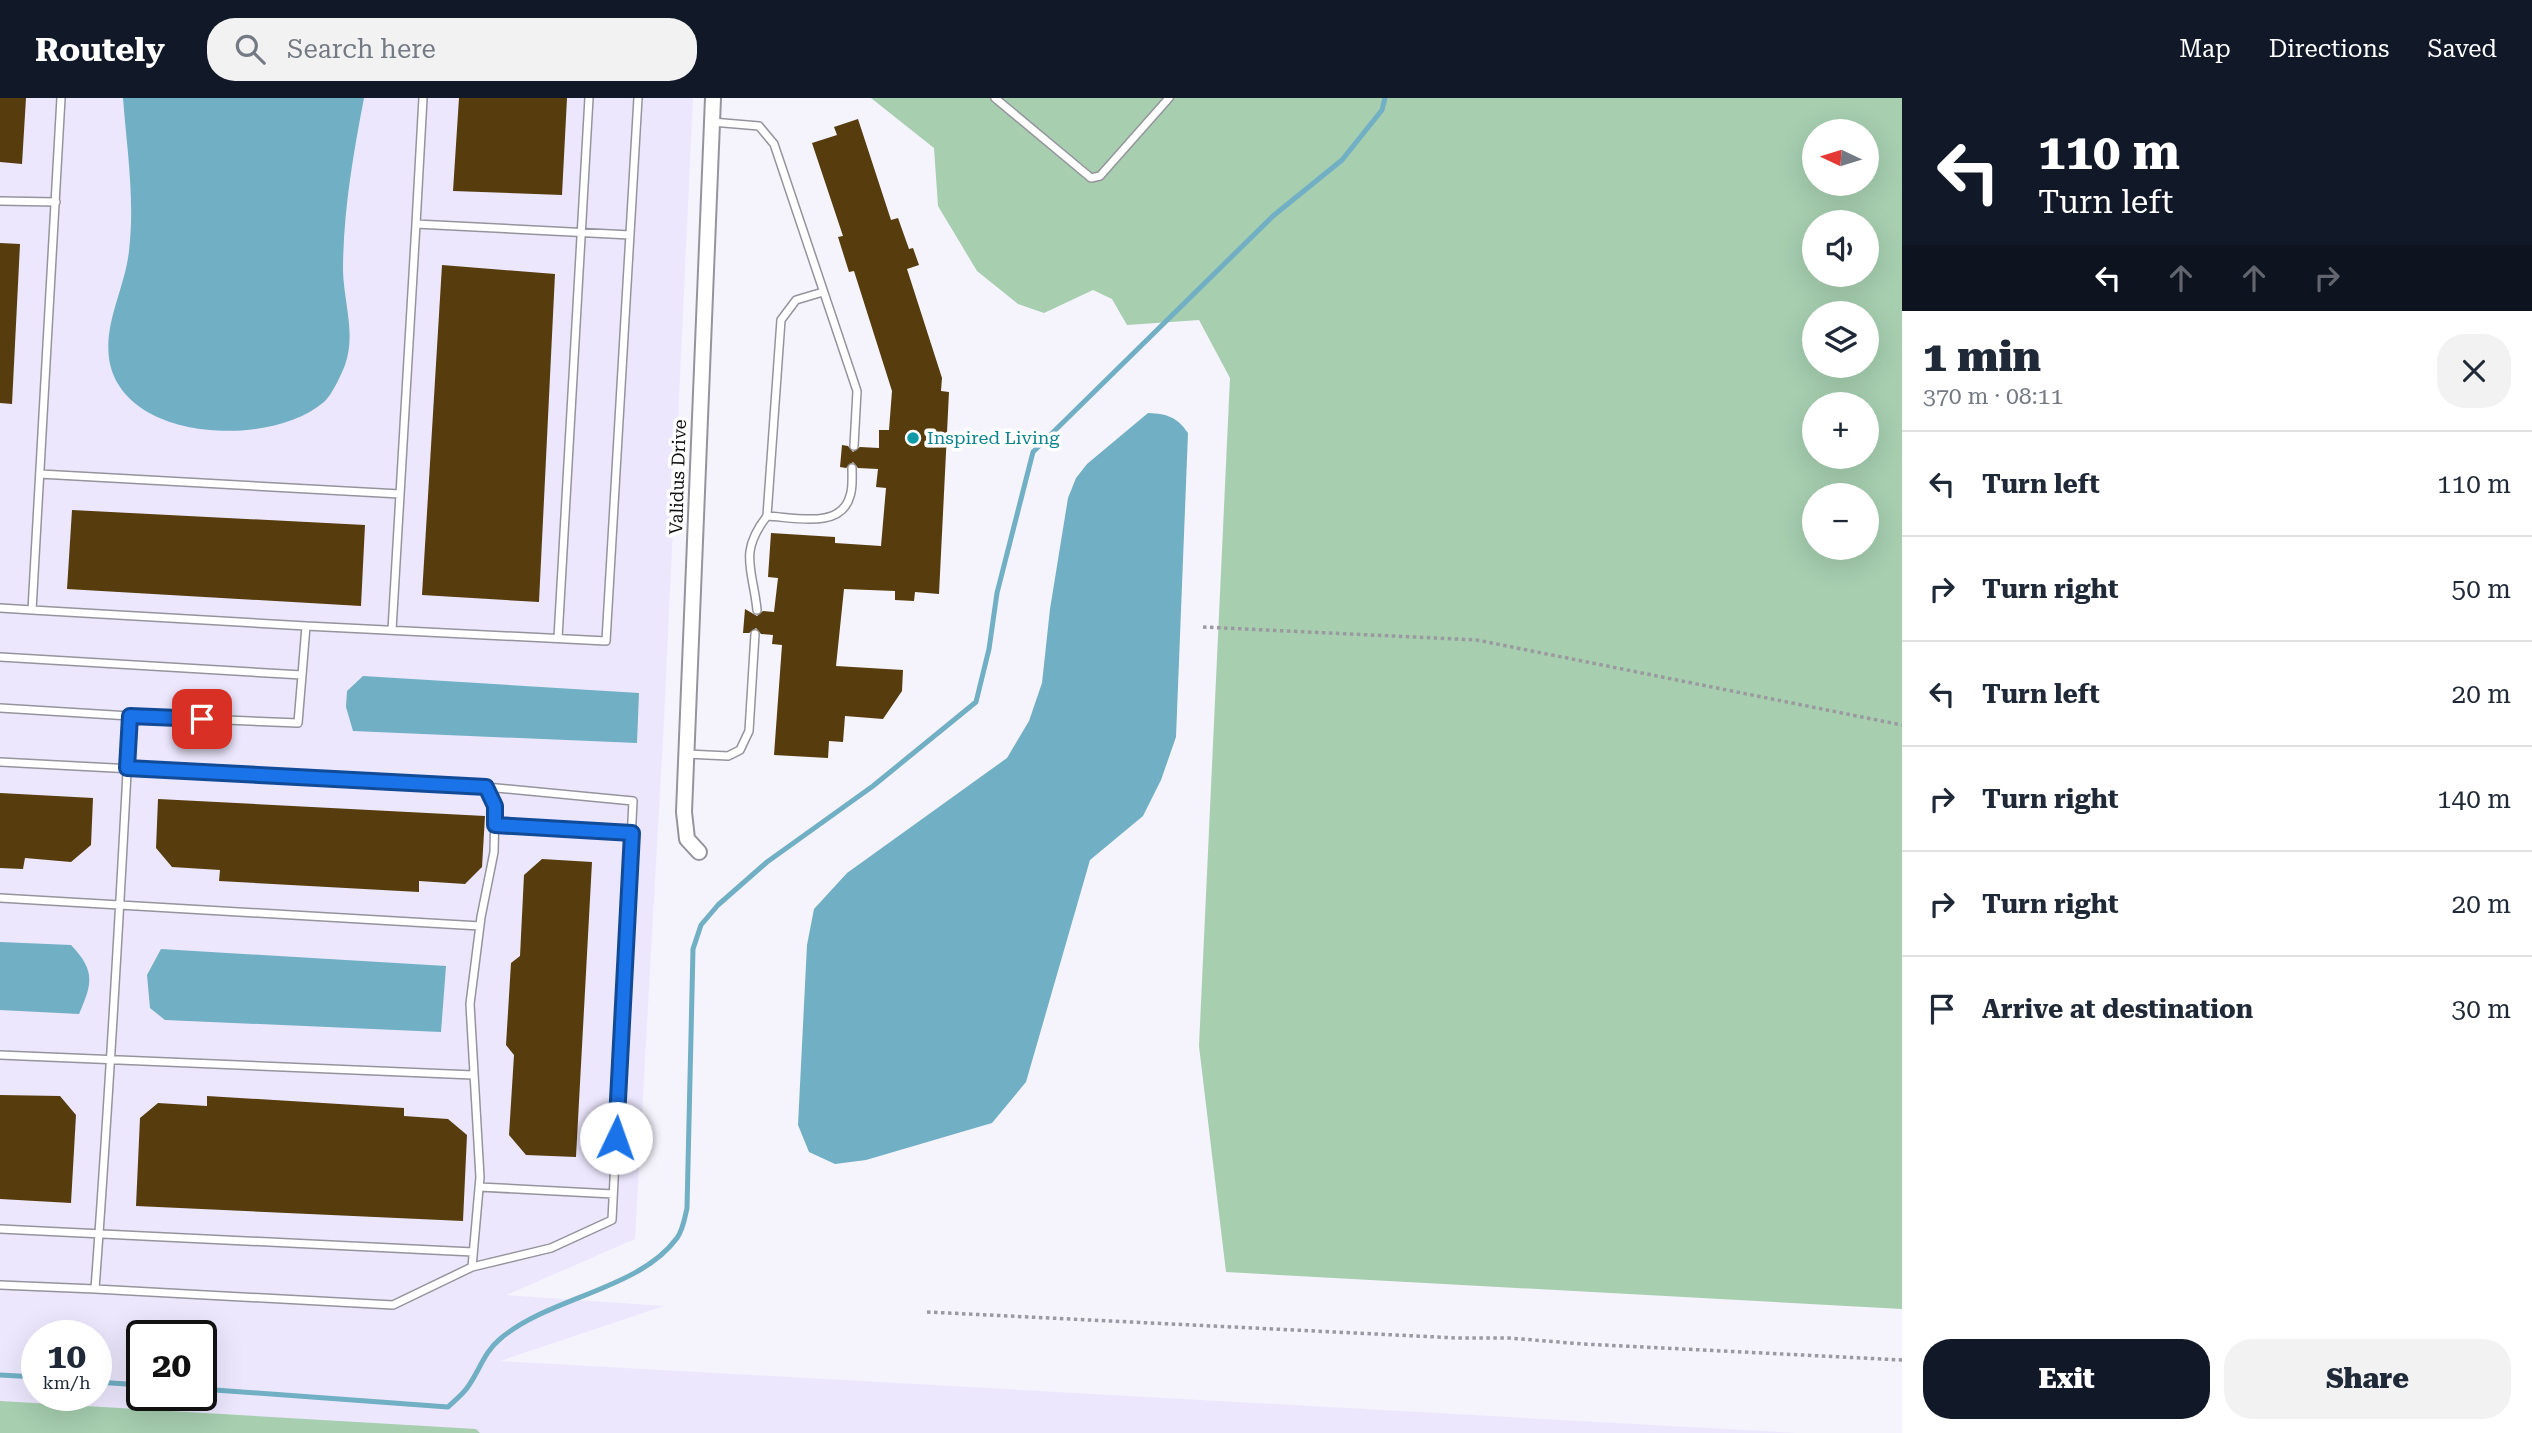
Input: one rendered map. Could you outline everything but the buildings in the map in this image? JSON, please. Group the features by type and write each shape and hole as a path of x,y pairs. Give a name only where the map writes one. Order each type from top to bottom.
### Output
{"street":[{"name":"Validus Drive","path":"699,852 687,839 685,825 713,98"}],"lane":[{"path":"32,610 61,98"},
{"path":"392,630 422,98"},
{"path":"558,638 589,98"},
{"path":"0,608 606,641 638,98"},
{"path":"995,98 1091,178 1100,176 1169,98"},
{"path":"712,122 750,124 759,126 768,134 856,391 854,446"},
{"path":"0,201 56,202"},
{"path":"416,224 630,235"},
{"path":"757,610 749,554 753,534 767,516 781,320 784,312 796,300 823,292"},
{"path":"767,516 823,519 834,516 850,496 852,468"},
{"path":"40,474 400,494"},
{"path":"0,708 298,723 306,626"},
{"path":"687,754 728,755 740,750 749,731 755,634"},
{"path":"0,657 302,675"},
{"path":"95,1289 111,1062 130,716"},
{"path":"0,762 486,787 634,801 612,1220 551,1248 472,1267 393,1305 0,1285"},
{"path":"472,1267 479,1187 470,1004 480,926 494,852 495,825 495,806 486,787"},
{"path":"495,825 632,833"},
{"path":"0,898 480,926"},
{"path":"0,1055 111,1062 473,1075"},
{"path":"479,1187 613,1194"},
{"path":"0,1228 473,1252"}],"path":[{"path":"1203,627 1477,640 1902,725"},
{"path":"927,1312 1510,1338 1583,1345 1902,1360"}],"shaded area":[{"path":"0,98 693,98 664,720 635,1239 506,1295 664,1306 500,1361 1796,1433 0,1433"}],"green space":[{"path":"871,98 1902,98 1902,1309 1226,1272 1199,1046 1230,378 1199,320 1127,325 1112,299 1093,290 1044,313 1018,304 977,271 938,206 934,148"},
{"path":"0,1401 21,1402 21,1411 112,1411 112,1408 126,1408 126,1411 170,1411 476,1429 480,1433 0,1433"}],"water":[{"path":"123,98 364,98 345,228 343,271 349,330 348,353 341,374 327,399 301,417 271,426 238,431 204,430 172,423 144,410 122,390 110,364 108,350 111,321 127,265 131,232 130,174"},
{"path":"1148,413 1171,417 1188,433 1176,737 1161,780 1143,816 1090,860 1026,1082 992,1123 866,1160 835,1164 809,1152 798,1125 807,945 814,909 847,873 1007,758 1029,721 1042,683 1050,609 1068,498 1076,478 1087,464"},
{"path":"363,676 639,693 637,743 353,731 346,707 347,691"},
{"path":"0,942 71,945 85,963 89,978 87,994 79,1014 0,1010"},
{"path":"161,949 446,966 441,1032 165,1020 150,1008 147,975"}],"waterway":[{"path":"217,1390 448,1407 467,1388 490,1350 500,1339 543,1313 640,1270 660,1256 677,1238 687,1208 693,949 701,925 718,905 767,862 873,786 976,702 989,649 997,593 1033,452 1273,216 1342,160 1382,110 1385,98"},
{"path":"0,1375 21,1376"},
{"path":"112,1383 126,1384"}],"place":[{"name":"Inspired Living","path":"913,438"}],"route":[{"path":"202,719 130,716 127,768 486,787 495,806 495,825 632,833 616,1138"}]}
